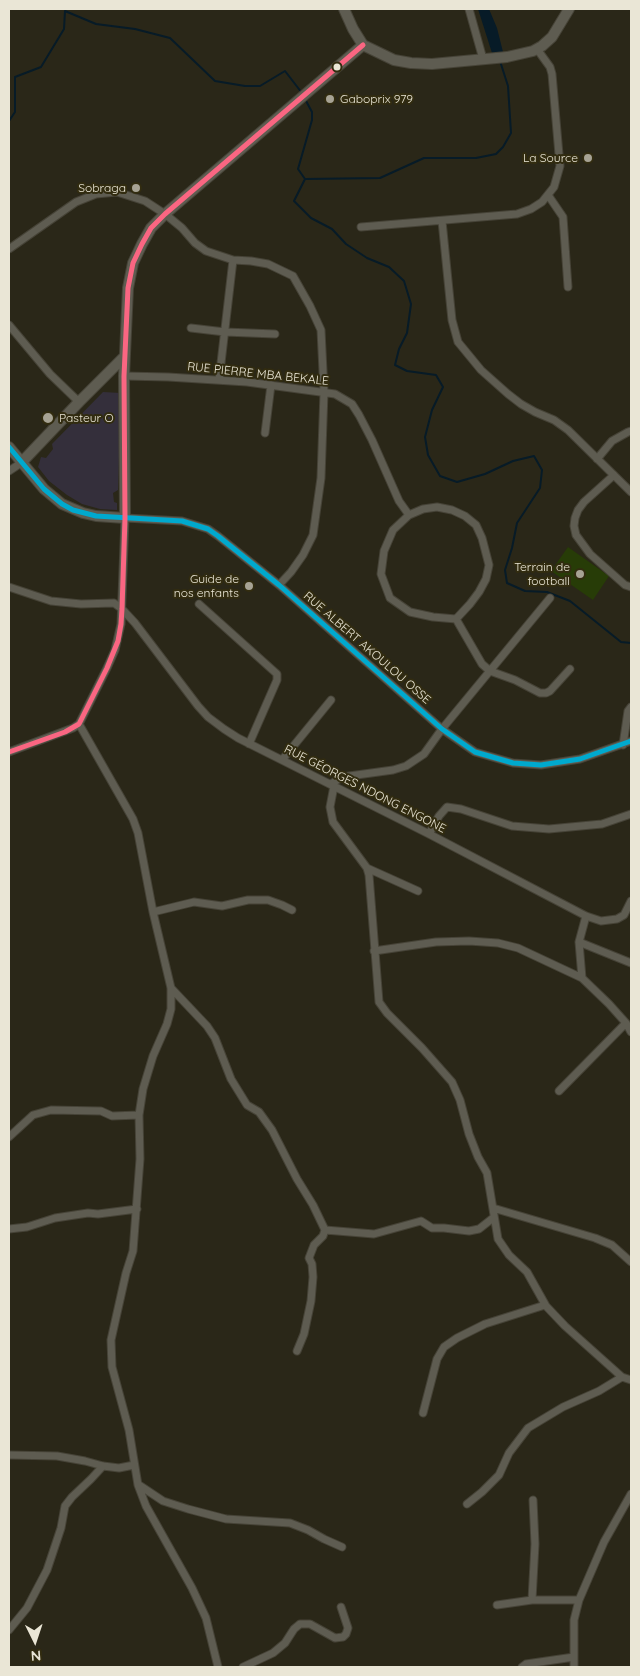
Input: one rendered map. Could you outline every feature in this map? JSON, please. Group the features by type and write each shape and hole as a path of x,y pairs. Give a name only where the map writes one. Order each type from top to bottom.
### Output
{"main road":[{"path":"344,9 363,45 394,60 432,64 507,57 537,49 552,37 568,9"},
{"path":"9,447 21,464 51,496 73,510 96,516 125,518 124,357 128,288 134,263 142,244 151,228 165,214 363,45"},
{"path":"21,464 124,357"}],"street":[{"path":"469,9 486,59"},
{"path":"361,227 526,212 542,202 556,182 560,166 552,74 550,67 537,49"},
{"path":"9,248 76,202 106,192 127,194 145,201 165,214 182,228 195,244 206,251 233,260 268,264 293,276 321,330 324,392 321,478 313,535 303,555 279,585"},
{"path":"548,195 563,217 568,286"},
{"path":"442,221 452,320 458,342 481,370 508,394 535,412 554,420 568,430 631,492"},
{"path":"219,380 233,260"},
{"path":"9,325 50,374 79,402"},
{"path":"191,328 224,332 275,334"},
{"name":"RUE PIERRE MBA BEKALE","path":"124,376 219,380 335,394 352,404 372,440 398,501 409,515"},
{"path":"265,433 270,385"},
{"path":"597,459 612,441 631,431"},
{"path":"9,471 21,464"},
{"path":"614,475 584,502 578,510 574,526 576,536 590,554 625,585 631,587"},
{"path":"437,507 452,510 465,516 476,525 482,538 489,565 486,579 470,604 456,619 410,612 390,598 381,574 384,551 393,530 409,515 423,509 437,507"},
{"path":"9,752 65,732 78,724 103,676 115,650 121,624 125,518"},
{"name":"RUE ALBERT AKOULOU OSSE","path":"125,518 182,521 208,530 230,545 279,585 442,730 475,752 490,758 526,765 541,765 580,759 631,741"},
{"path":"9,587 51,601 81,604 114,603 122,609"},
{"path":"550,598 424,754 406,766 342,778 333,785 330,807 333,822 337,829 367,868 369,875 379,1002 387,1013 452,1082 460,1100 469,1134 487,1173 498,1239 509,1255 527,1272 546,1306 564,1326 622,1377 631,1380"},
{"path":"199,604 277,674 277,680 249,744"},
{"name":"RUE GÉORGES NDONG ENGONE","path":"122,609 198,706 214,722 249,744 333,785 586,916 601,921 617,919 624,915 631,900"},
{"path":"456,619 482,664 490,671 515,680 540,693 550,691 570,669"},
{"path":"282,760 330,700"},
{"path":"623,745 628,711 631,707"},
{"path":"78,724 133,819 138,833 152,912 171,988 171,1009 167,1024 153,1056 143,1089 139,1115 140,1159 133,1251 126,1272 111,1340 112,1367 129,1430 138,1485 146,1506 192,1588 206,1618 218,1667"},
{"path":"429,834 438,816 447,807 512,826 549,829 602,824 631,814"},
{"path":"367,868 418,891"},
{"path":"152,912 194,902 222,906 248,900 268,900 292,910"},
{"path":"582,978 579,942 586,916"},
{"path":"374,951 436,942 498,943 518,948 582,978 609,1004 626,1023 631,1032"},
{"path":"579,942 631,963"},
{"path":"171,988 207,1026 215,1038 232,1079 247,1105 260,1112 272,1130 297,1179 313,1205 324,1230 323,1236 314,1245 309,1258 312,1264 313,1277 311,1301 304,1334 297,1351"},
{"path":"559,1091 626,1023"},
{"path":"9,1137 33,1115 51,1110 101,1111 112,1116 139,1115"},
{"path":"492,1208 595,1238 612,1245 631,1262"},
{"path":"9,1229 54,1218 136,1209"},
{"path":"324,1230 374,1234 421,1221 432,1228 469,1231 494,1218"},
{"path":"422,1413 437,1359 444,1347 485,1324 546,1306"},
{"path":"466,1504 482,1492 499,1475 510,1453 528,1428 563,1407 599,1392 622,1377"},
{"path":"9,1455 56,1456 119,1468 134,1465"},
{"path":"9,1630 27,1608 46,1570 58,1535 65,1506 102,1466"},
{"path":"138,1485 163,1501 188,1509 226,1519 290,1523 342,1547"},
{"path":"574,1667 574,1620 579,1600 604,1542 631,1494"},
{"path":"532,1600 535,1544 533,1500"},
{"path":"497,1604 532,1600 579,1600"},
{"path":"243,1667 273,1653 285,1643 294,1629 300,1624 310,1624 335,1638 343,1637 348,1628 341,1607"},
{"path":"522,1667 526,1664 546,1659 574,1657"}],"shaded area":[{"path":"103,392 121,393 118,490 113,493 114,502 117,503 117,510 100,509 82,504 49,481 38,467 41,457 46,458 53,449 52,444"}],"green space":[{"name":"Terrain de football","path":"568,547 609,576 593,600 551,571"}],"water":[{"path":"478,9 489,9 497,28 503,52 492,53"}],"waterway":[{"path":"9,121 15,112 15,77 41,67 64,29 65,11 96,24 135,29 170,38 215,81 245,86 260,86 285,71 302,93"},
{"path":"500,61 508,86 511,133 503,147 496,154 476,158 424,158 380,178 305,179 294,201 311,218 332,229 346,244 367,258 389,267 404,281 411,304 407,333 399,349 395,365 407,371 436,375 443,387 432,410 425,437 428,455 440,476 457,482 485,474 513,461 534,456 542,470 540,488 517,523 505,570 507,583 525,591 547,592 570,601 621,642 631,643"},
{"path":"305,99 312,112 312,120 298,169 305,179"}],"transit line":[{"path":"9,752 65,732 79,724 107,668 118,641 122,609 125,518 124,376 128,288 133,263 142,244 151,228 165,214 363,45"},
{"path":"9,447 44,489 62,504 73,510 96,516 182,521 208,529 279,585 442,729 475,752 513,763 541,765 580,759 631,741"}],"place":[{"name":"Gaboprix 979","path":"330,99"},
{"name":"La Source","path":"588,158"},
{"name":"Sobraga","path":"136,188"},
{"name":"Pasteur O","path":"48,418"},
{"name":"Terrain de football","path":"580,574"},
{"name":"Guide de nos enfants","path":"249,586"}]}
